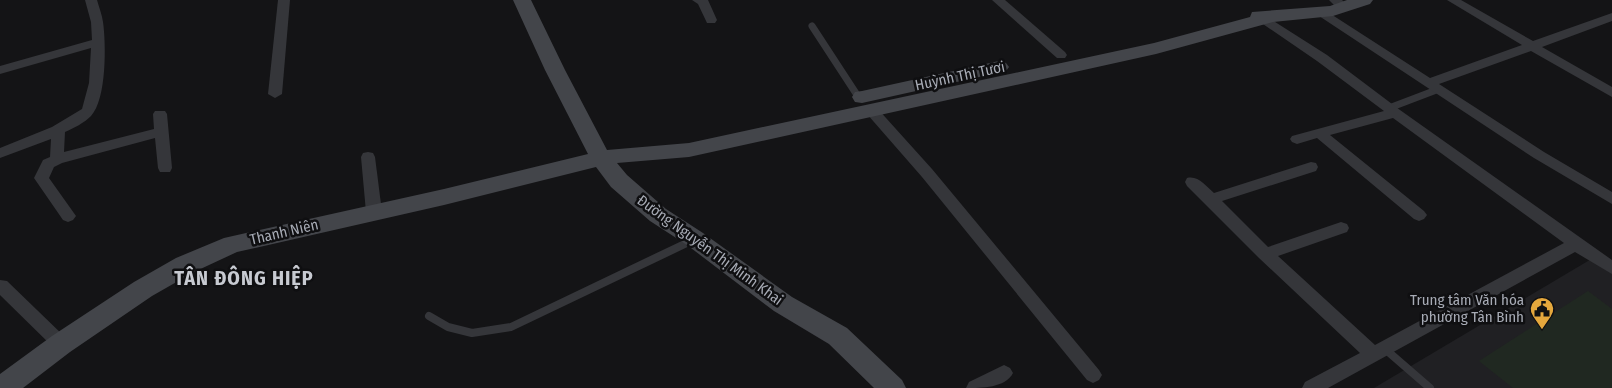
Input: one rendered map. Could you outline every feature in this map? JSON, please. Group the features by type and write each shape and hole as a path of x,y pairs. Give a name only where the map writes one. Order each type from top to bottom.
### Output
{"street":[{"path":"0,153 58,129 88,111 93,100 99,42 97,19 91,0"},
{"path":"275,94 284,0"},
{"name":"Đường Nguyễn Thị Minh Khai","path":"522,0 555,70 601,158 619,181 658,216 695,239 783,304 838,336 892,388"},
{"path":"698,0 703,2 711,20"},
{"path":"998,0 1061,55"},
{"name":"Huỳnh Thị Tươi","path":"601,158 689,150 782,122 1156,48 1268,18 1334,11 1339,4 1364,0"},
{"path":"1453,0 1612,93"},
{"path":"1319,12 1539,155 1612,199"},
{"name":"Huỳnh Thị Tươi","path":"866,105 1061,55 1238,15 1268,18"},
{"path":"1435,86 1612,17"},
{"path":"1268,18 1392,111 1612,268"},
{"path":"0,70 99,42"},
{"path":"866,105 927,173 1093,375"},
{"path":"1296,139 1392,111"},
{"path":"160,114 165,168"},
{"path":"58,129 57,156 59,158"},
{"path":"68,216 41,178 48,164 59,158 161,132"},
{"path":"1319,133 1419,216"},
{"path":"368,157 369,182 374,212"},
{"name":"Thanh Niên","path":"2,388 61,344 143,289 210,252 240,242 563,169 601,158"},
{"path":"1211,199 1312,167"},
{"path":"1192,182 1265,254 1379,352"},
{"path":"1265,254 1341,228"},
{"path":"1311,388 1576,244"},
{"path":"0,286 61,344"},
{"path":"975,388 1004,373"}],"lane":[{"path":"812,26 866,105"},
{"path":"1392,111 1435,86"},
{"path":"429,316 448,327 472,333 511,327 695,239"},
{"path":"1379,352 1430,388"}],"shaded area":[{"name":"Trung tâm Văn hóa phường Tân Bình","path":"1593,258 1612,272 1612,388 1374,388"},
{"path":"1588,291 1612,309 1612,388 1513,388 1479,361"}],"place":[{"name":"Trung tâm Văn hóa phường Tân Bình","path":"1542,330"}],"district":[{"name":"TÂN ĐÔNG HIỆP","path":"244,278"}]}
